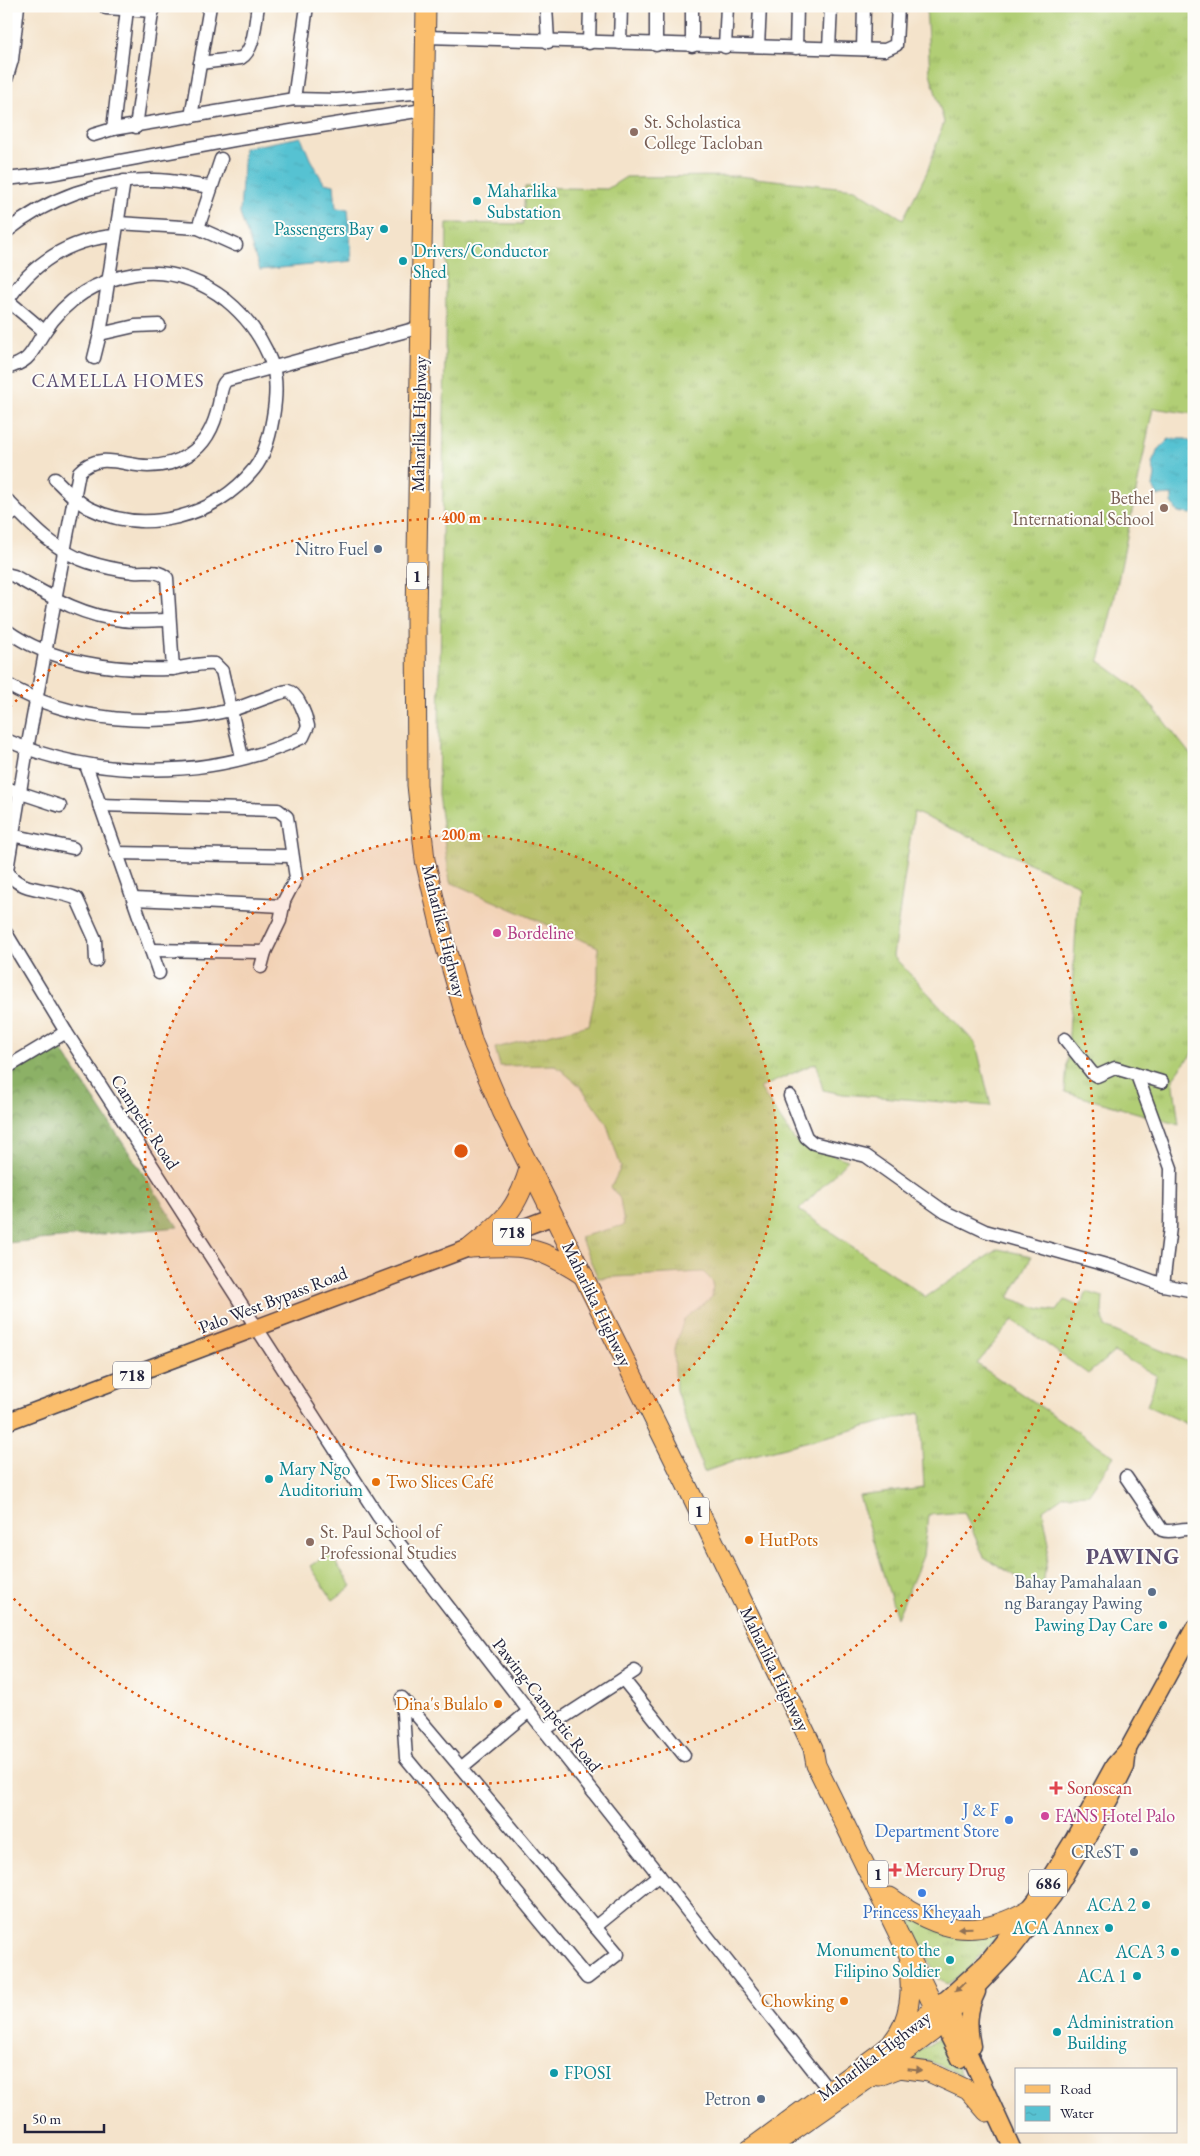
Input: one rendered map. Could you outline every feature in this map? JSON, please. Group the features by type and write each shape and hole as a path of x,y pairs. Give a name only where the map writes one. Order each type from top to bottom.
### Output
{"highway":[{"name":"Maharlika Highway","path":"426,6 416,617 417,775 425,860 445,945 473,1043 502,1111 584,1276 812,1748 816,1764 885,1902 904,1946 943,2012"},
{"path":"470,1248 513,1210 524,1188 530,1166"},
{"path":"470,1248 509,1246 532,1248 556,1258 584,1276"},
{"name":"Maharlika Highway","path":"812,1748 823,1761 890,1897 943,2012"},
{"name":"686","path":"890,1897 926,1920 964,1930 1004,1922 1028,1910"},
{"name":"1","path":"884,2051 896,2038 909,2002 911,1976 904,1946"},
{"name":"Maharlika Highway","path":"749,2150 884,2051 943,2012"},
{"name":"Maharlika Highway","path":"766,2150 868,2079 943,2012"},
{"path":"868,2079 900,2068 925,2071 948,2079 968,2090 987,2112"}],"main road":[{"name":"Palo West Bypass Road","path":"6,1422 554,1216"},
{"name":"686","path":"943,2012 987,1962 1055,1872 1114,1765 1128,1749 1193,1630"},
{"name":"686","path":"943,2012 982,1983 1033,1924 1062,1882 1126,1767 1128,1749"},
{"name":"686","path":"978,2077 968,2026 971,2004 982,1983"},
{"name":"686","path":"943,2012 978,2077 1013,2150"},
{"path":"943,2012 1005,2150"}],"street":[{"path":"6,80 12,60 18,6"},
{"path":"191,118 210,6"},
{"path":"200,63 245,56 250,46 258,6"},
{"path":"294,99 307,6"},
{"path":"546,6 548,42"},
{"path":"589,43 590,6"},
{"path":"620,43 621,6"},
{"path":"656,6 656,45"},
{"path":"692,6 692,46"},
{"path":"725,47 727,6"},
{"path":"758,46 760,6"},
{"path":"796,48 797,6"},
{"path":"829,48 831,6"},
{"path":"863,49 864,6"},
{"path":"425,38 885,50 896,45 898,6"},
{"path":"106,8 153,9 136,127"},
{"path":"112,129 127,9"},
{"path":"93,135 112,129 191,118 294,99 424,101"},
{"path":"6,180 50,174 234,140 424,101"},
{"path":"198,228 221,159"},
{"path":"6,232 33,213 68,195 97,186 124,181 155,180 211,187"},
{"path":"94,358 100,334 124,181"},
{"path":"44,331 7,301 23,282 60,250 116,229 198,228 236,245"},
{"path":"6,368 18,365 30,358 44,331 67,305 84,292 109,279 137,274 162,273 183,277 206,286 247,318 273,366 270,438 261,459 241,482 216,502 170,519 139,522 106,515 72,497 55,479"},
{"path":"100,334 135,326 158,325"},
{"path":"96,961 95,939 77,898 63,893 20,884 10,876 7,870 10,835 20,794 76,477 83,467 108,459 146,466 160,466 170,464 188,455 203,442 214,424 224,381 273,366 421,327"},
{"path":"8,502 63,551 87,562 112,568 162,573 167,578 173,669"},
{"path":"6,518 17,511"},
{"path":"6,574 14,576 55,599 84,612 116,619 169,620"},
{"path":"6,630 45,652 134,670 173,669 215,664 222,671 242,757"},
{"path":"6,684 37,700 86,714 146,720 175,719 232,710 269,698 283,690 294,694 307,719 308,726 303,737 288,744 220,762 172,768 120,768 86,765 27,749 6,740"},
{"path":"86,765 159,974"},
{"path":"6,788 60,806"},
{"path":"99,805 278,810 287,817 296,878 283,906 280,921 265,952 261,967"},
{"path":"10,835 73,848"},
{"path":"116,853 292,856"},
{"path":"134,898 283,906"},
{"name":"Campetic Road","path":"6,933 66,1032 258,1327"},
{"path":"152,950 265,952"},
{"path":"6,1068 66,1032"},
{"path":"1065,1039 1092,1073 1097,1076 1115,1068 1162,1082"},
{"path":"1138,1075 1171,1168 1170,1227 1163,1285"},
{"path":"790,1096 806,1137 813,1143 866,1156 945,1212 985,1231 1117,1268 1163,1285 1194,1291"},
{"name":"Pawing-Campetic Road","path":"258,1327 378,1516 529,1711 830,2090"},
{"path":"1126,1477 1162,1530 1169,1532 1185,1528 1194,1530"},
{"path":"544,1730 635,1671"},
{"path":"623,1679 684,1755"},
{"path":"402,1698 462,1767 618,1954 587,1978 406,1758 402,1698"},
{"path":"462,1767 529,1711"},
{"path":"595,1927 659,1875"}],"green space":[{"path":"926,6 1194,6 1194,414 1153,408 1114,601 1099,661 1140,691 1194,759 1194,1051 1173,1078 1179,1125 1065,1092 1079,885 914,812 893,956 976,1044 991,1106 843,1094 823,1090 816,1063 760,1088 795,1141 848,1160 799,1210 926,1297 998,1249 1032,1256 1009,1298 1041,1309 1057,1311 1065,1300 1080,1307 1087,1292 1103,1297 1102,1311 1105,1327 1194,1364 1194,1427 1147,1406 1157,1376 1114,1352 1088,1374 1013,1320 977,1364 1114,1456 1089,1494 1064,1495 1043,1510 1049,1544 1042,1592 984,1557 964,1512 928,1515 923,1556 897,1618 859,1496 924,1488 920,1413 746,1457 704,1472 676,1390 674,1351 684,1319 712,1297 713,1282 703,1272 598,1278 580,1237 624,1225 620,1199 611,1187 621,1167 606,1122 580,1086 555,1065 500,1066 495,1048 589,1025 598,980 598,947 450,882 438,794 447,223 523,224 525,187 607,189 626,177 738,176 855,189 903,219 927,172 944,122 930,73"},
{"path":"59,1046 178,1227 6,1243 6,1075"},
{"path":"329,1553 352,1586 333,1600 310,1566"},
{"path":"911,1920 1003,1929 964,1974 947,1984 938,1979 911,1926"},
{"path":"940,2038 948,2047 961,2076 936,2064 908,2059"}],"water":[{"path":"301,137 310,159 324,183 334,185 336,208 348,209 352,261 260,270 240,214 244,148"},
{"path":"1169,439 1186,439 1194,444 1194,514 1178,513 1172,503 1172,495 1158,496 1153,487 1155,475 1152,463 1158,450"}],"place":[{"name":"St. Scholastica College Tacloban","path":"634,132"},
{"name":"Maharlika Substation","path":"477,201"},
{"name":"Passengers Bay","path":"384,229"},
{"name":"Drivers/Conductor Shed","path":"403,261"},
{"name":"Bethel International School","path":"1164,508"},
{"name":"Nitro Fuel","path":"378,549"},
{"name":"Bordeline","path":"497,933"},
{"name":"Mary Ngo Auditorium","path":"269,1479"},
{"name":"Two Slices Café","path":"376,1482"},
{"name":"HutPots","path":"749,1540"},
{"name":"St. Paul School of Professional Studies","path":"310,1542"},
{"name":"Bahay Pamahalaan ng Barangay Pawing","path":"1152,1592"},
{"name":"Pawing Day Care","path":"1163,1625"},
{"name":"Dina's Bulalo","path":"498,1704"},
{"name":"Sonoscan","path":"1056,1788"},
{"name":"FANS Hotel Palo","path":"1045,1816"},
{"name":"J & F Department Store","path":"1009,1820"},
{"name":"CReST","path":"1134,1852"},
{"name":"Mercury Drug","path":"895,1870"},
{"name":"Princess Kheyaah","path":"922,1893"},
{"name":"ACA 2","path":"1146,1905"},
{"name":"ACA Annex","path":"1109,1928"},
{"name":"ACA 3","path":"1175,1952"},
{"name":"Monument to the Filipino Soldier","path":"950,1960"},
{"name":"ACA 1","path":"1137,1976"},
{"name":"Chowking","path":"844,2001"},
{"name":"Administration Building","path":"1057,2032"},
{"name":"FPOSI","path":"554,2073"},
{"name":"Petron","path":"761,2099"}],"district":[{"name":"CAMELLA HOMES","path":"118,380"},
{"name":"PAWING","path":"1133,1556"}]}
